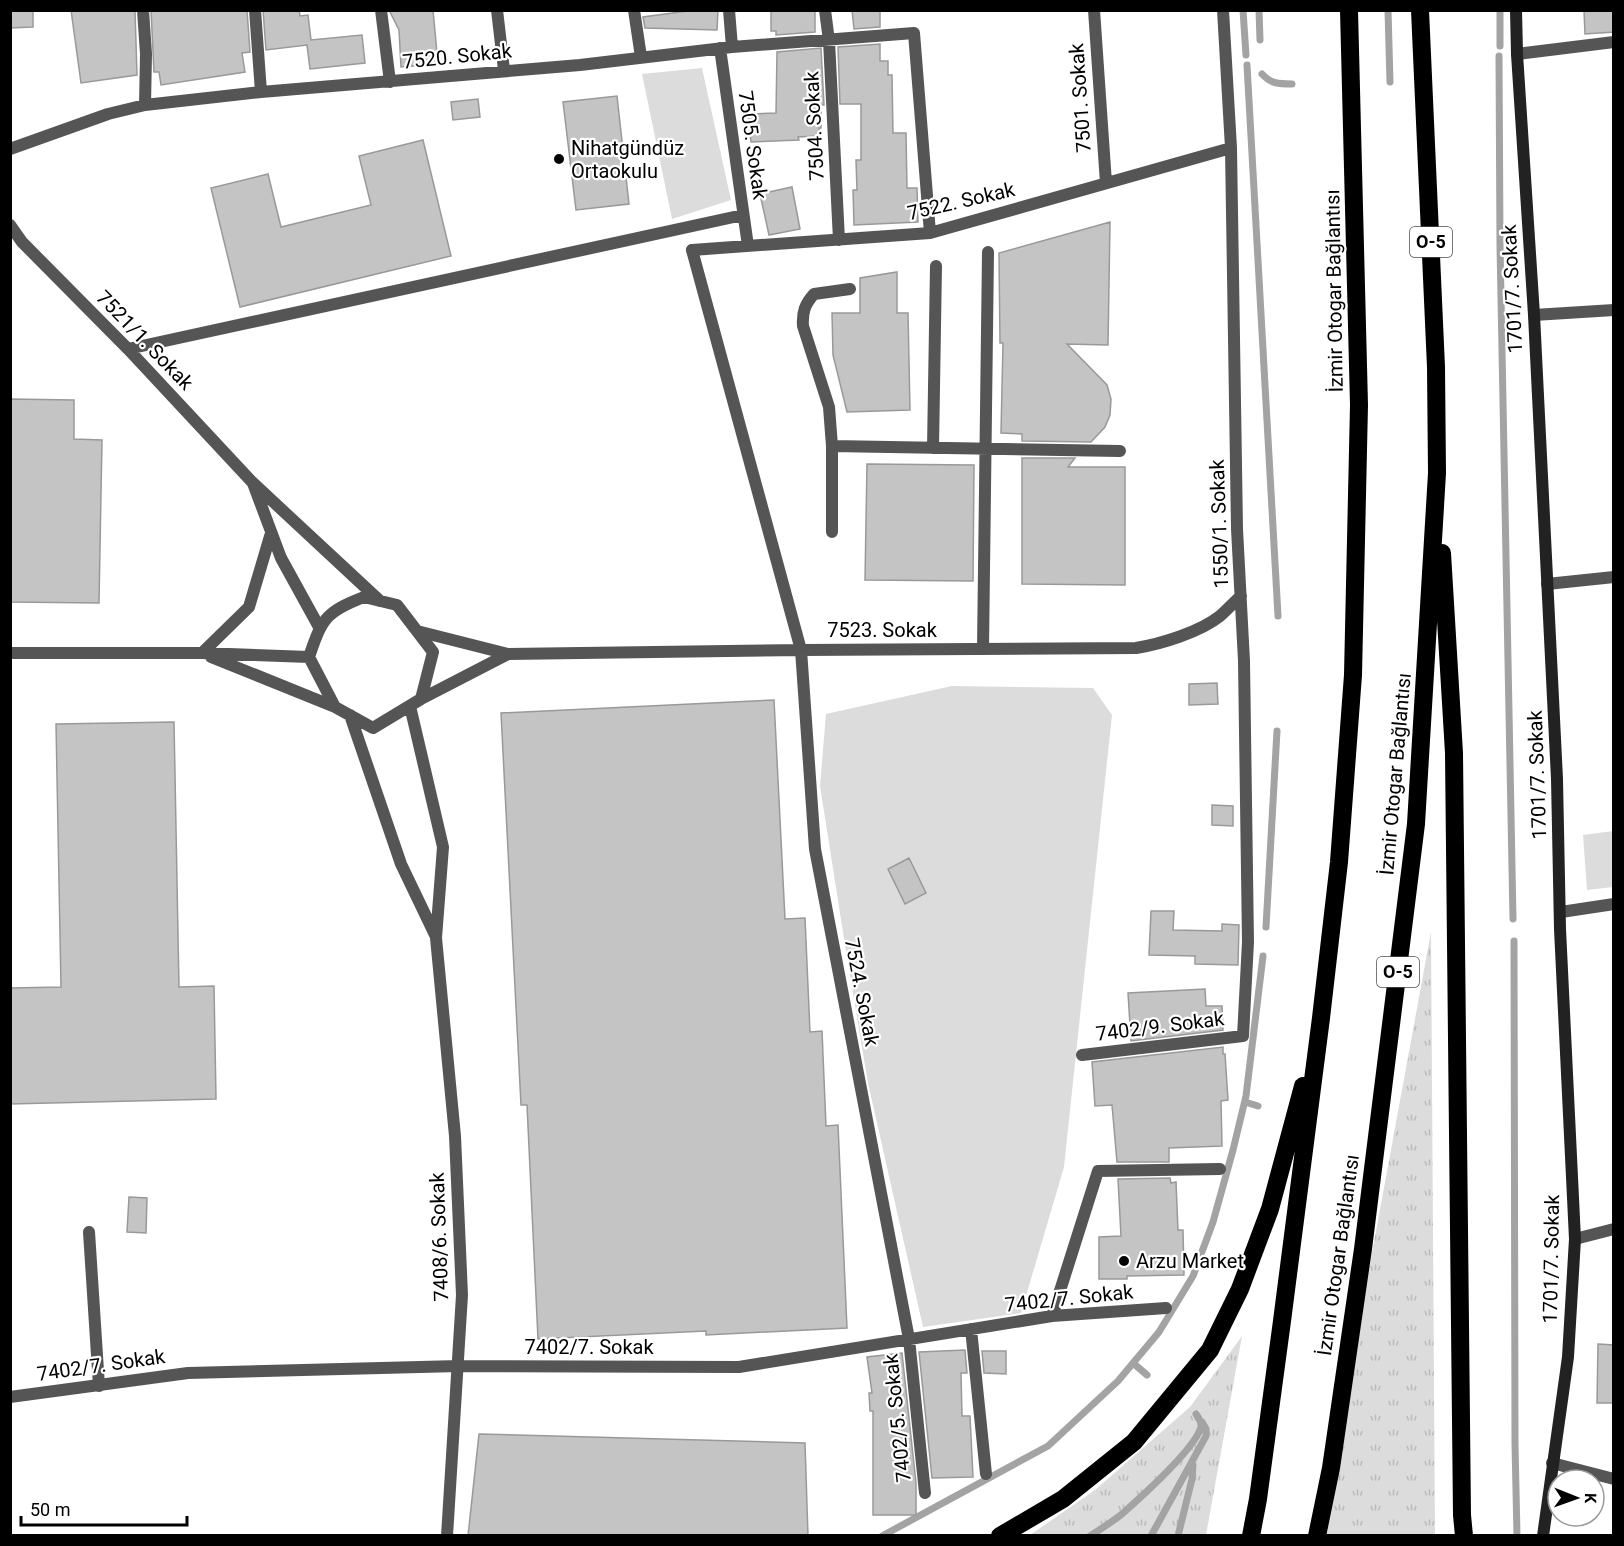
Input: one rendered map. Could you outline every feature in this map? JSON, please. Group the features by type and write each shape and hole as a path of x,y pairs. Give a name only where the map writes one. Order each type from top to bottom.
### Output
{"highway":[{"name":"İzmir Otogar Bağlantısı","path":"1251,1536 1258,1499 1322,1018 1339,862 1353,675 1359,405 1349,10"},
{"name":"İzmir Otogar Bağlantısı","path":"1317,1536 1331,1468 1363,1250 1416,824 1437,473 1436,367 1420,10"},
{"path":"1437,473 1454,753 1456,1096 1464,1536"},
{"path":"1000,1536 1063,1499 1134,1442 1210,1350 1240,1289 1270,1209 1322,1018"}],"street":[{"path":"143,10 146,54 145,105"},
{"path":"255,10 261,92"},
{"path":"381,10 390,82"},
{"path":"497,10 504,70"},
{"path":"634,10 641,57"},
{"name":"7505. Sokak","path":"729,10 726,48 748,246"},
{"name":"7504. Sokak","path":"825,10 829,41 839,240"},
{"name":"7501. Sokak","path":"1094,10 1106,183"},
{"name":"1550/1. Sokak","path":"1223,10 1230,148 1237,518 1245,661 1248,942 1243,1036"},
{"name":"1701/7. Sokak","path":"1516,10 1516,54 1534,315 1547,584 1575,1239 1568,1358 1543,1536"},
{"name":"7520. Sokak","path":"10,149 108,114 145,105 261,92 580,65 726,48 914,33 930,233"},
{"path":"1516,54 1614,42"},
{"name":"7522. Sokak","path":"692,250 930,233 1230,148"},
{"path":"128,349 743,214"},
{"name":"7521/1. Sokak","path":"10,225 22,242 128,349 252,482 381,601"},
{"name":"7524. Sokak","path":"692,250 801,650 815,849 909,1339"},
{"path":"983,649 988,252"},
{"path":"933,448 936,266"},
{"path":"832,532 832,446 829,407 802,317 804,308 814,294 850,289"},
{"path":"1534,315 1614,310"},
{"path":"832,446 1120,451"},
{"path":"252,482 281,558 319,627"},
{"path":"202,653 249,607 271,533"},
{"path":"1547,584 1614,577"},
{"name":"7523. Sokak","path":"507,654 1136,648 1160,644 1219,617 1241,596"},
{"path":"335,707 309,657 319,627 338,607 364,597 397,605 433,652 421,699"},
{"path":"417,631 507,654"},
{"path":"10,653 202,653 309,657"},
{"path":"202,653 335,707 374,728 421,699 507,654"},
{"path":"410,706 443,847 436,938"},
{"path":"350,715 401,864 436,938"},
{"path":"1562,912 1614,904"},
{"name":"7408/6. Sokak","path":"436,938 455,1136 462,1295 447,1536"},
{"name":"7402/9. Sokak","path":"1082,1055 1243,1036"},
{"path":"1052,1316 1098,1171 1220,1169"},
{"path":"1575,1239 1614,1229"},
{"path":"89,1232 99,1386"},
{"name":"7402/7. Sokak","path":"10,1397 188,1373 459,1366 739,1367 1052,1316 1166,1308"},
{"path":"971,1329 986,1474"},
{"name":"7402/5. Sokak","path":"909,1339 925,1492"},
{"path":"1552,1463 1614,1479"}],"green space":[{"path":"702,68 731,200 672,219 642,74"},
{"path":"952,686 1093,688 1112,715 1064,1167 1021,1313 923,1327 868,1083 820,786 826,714"},
{"path":"1613,831 1613,887 1587,890 1583,835"},
{"path":"1431,932 1435,1535 1320,1536"},
{"path":"1242,1336 1206,1535 1030,1535 1095,1490 1190,1407"}],"building":[{"path":"10,10 33,10 33,27 10,28"},
{"path":"71,10 135,10 137,75 81,83"},
{"path":"151,10 247,10 250,52 242,53 245,72 161,85 159,72 154,72"},
{"path":"263,10 299,10 300,16 308,15 311,40 362,35 365,63 310,69 307,45 266,50"},
{"path":"389,10 433,10 438,64 401,67 399,30"},
{"path":"695,10 718,10 717,30 645,28 643,17"},
{"path":"771,10 815,10 815,32 776,35 776,31 771,31"},
{"path":"852,10 880,10 880,27 854,29"},
{"path":"1584,10 1614,10 1614,32 1585,34"},
{"path":"880,44 880,61 888,61 888,75 892,75 893,133 906,133 907,188 917,188 918,222 854,225 853,190 857,190 856,160 861,160 861,104 840,104 838,47"},
{"path":"821,48 824,105 821,105 819,136 798,137 799,140 751,142 748,114 776,113 777,52"},
{"path":"617,96 629,204 576,210 563,102"},
{"path":"478,99 480,117 453,120 451,102"},
{"path":"423,140 451,256 240,307 211,188 268,174 281,227 371,205 359,156"},
{"path":"792,187 800,229 769,235 760,194"},
{"path":"1110,222 1108,345 1067,344 1107,385 1111,399 1110,415 1105,427 1091,442 1022,441 1022,434 1001,433 1003,343 1000,343 999,253"},
{"path":"897,272 897,313 908,313 910,410 847,412 833,355 832,313 860,313 860,278"},
{"path":"10,399 74,400 74,439 102,440 99,603 10,602"},
{"path":"1022,458 1075,458 1068,467 1125,467 1125,585 1022,584"},
{"path":"867,464 974,465 973,581 865,580"},
{"path":"1217,683 1218,704 1189,705 1189,684"},
{"path":"774,700 785,919 805,918 810,1032 822,1031 826,1126 838,1125 847,1328 706,1335 706,1331 538,1339 527,1105 521,1105 501,713"},
{"path":"174,722 179,987 214,986 216,1099 10,1104 10,988 61,987 56,724"},
{"path":"1212,805 1233,806 1233,826 1212,825"},
{"path":"909,858 926,893 905,904 888,869"},
{"path":"1151,911 1174,911 1173,930 1222,931 1222,924 1239,925 1238,965 1195,964 1195,956 1149,955"},
{"path":"1205,989 1206,1006 1222,1006 1223,1030 1131,1041 1128,993"},
{"path":"1223,1047 1228,1100 1221,1101 1222,1146 1169,1148 1169,1162 1117,1162 1112,1105 1095,1106 1092,1062"},
{"path":"1170,1178 1171,1183 1176,1182 1178,1230 1183,1230 1184,1275 1099,1279 1099,1237 1121,1236 1118,1179"},
{"path":"129,1197 147,1198 146,1233 127,1232"},
{"path":"1598,1344 1614,1345 1614,1403 1597,1403"},
{"path":"965,1350 967,1373 961,1373 962,1416 970,1416 973,1477 932,1478 919,1352"},
{"path":"982,1351 1006,1351 1006,1374 984,1373"},
{"path":"902,1353 916,1483 916,1515 873,1515 873,1411 870,1411 869,1393 872,1393 867,1357"},
{"path":"479,1434 805,1443 808,1536 468,1536"}],"waterway":[{"path":"1243,10 1246,55"},
{"path":"1259,10 1260,40"},
{"path":"1388,10 1390,82"},
{"path":"1500,10 1500,46"},
{"path":"1499,56 1500,246 1513,919"},
{"path":"1247,65 1278,616"},
{"path":"1262,74 1276,83 1292,84"},
{"path":"1266,927 1277,731"},
{"path":"1514,941 1517,1536"},
{"path":"882,1536 1048,1446 1118,1381 1159,1332 1193,1276 1213,1222 1233,1150 1246,1096 1263,956"},
{"path":"1245,1102 1258,1106"},
{"path":"1133,1363 1147,1375"},
{"path":"1090,1536 1122,1514 1189,1448 1201,1427 1196,1414"},
{"path":"1151,1536 1206,1436 1206,1429 1202,1422"},
{"path":"1178,1536 1192,1479 1193,1465"}],"place":[{"name":"Nihatgündüz Ortaokulu","path":"559,159"},
{"name":"Arzu Market","path":"1124,1261"}]}
